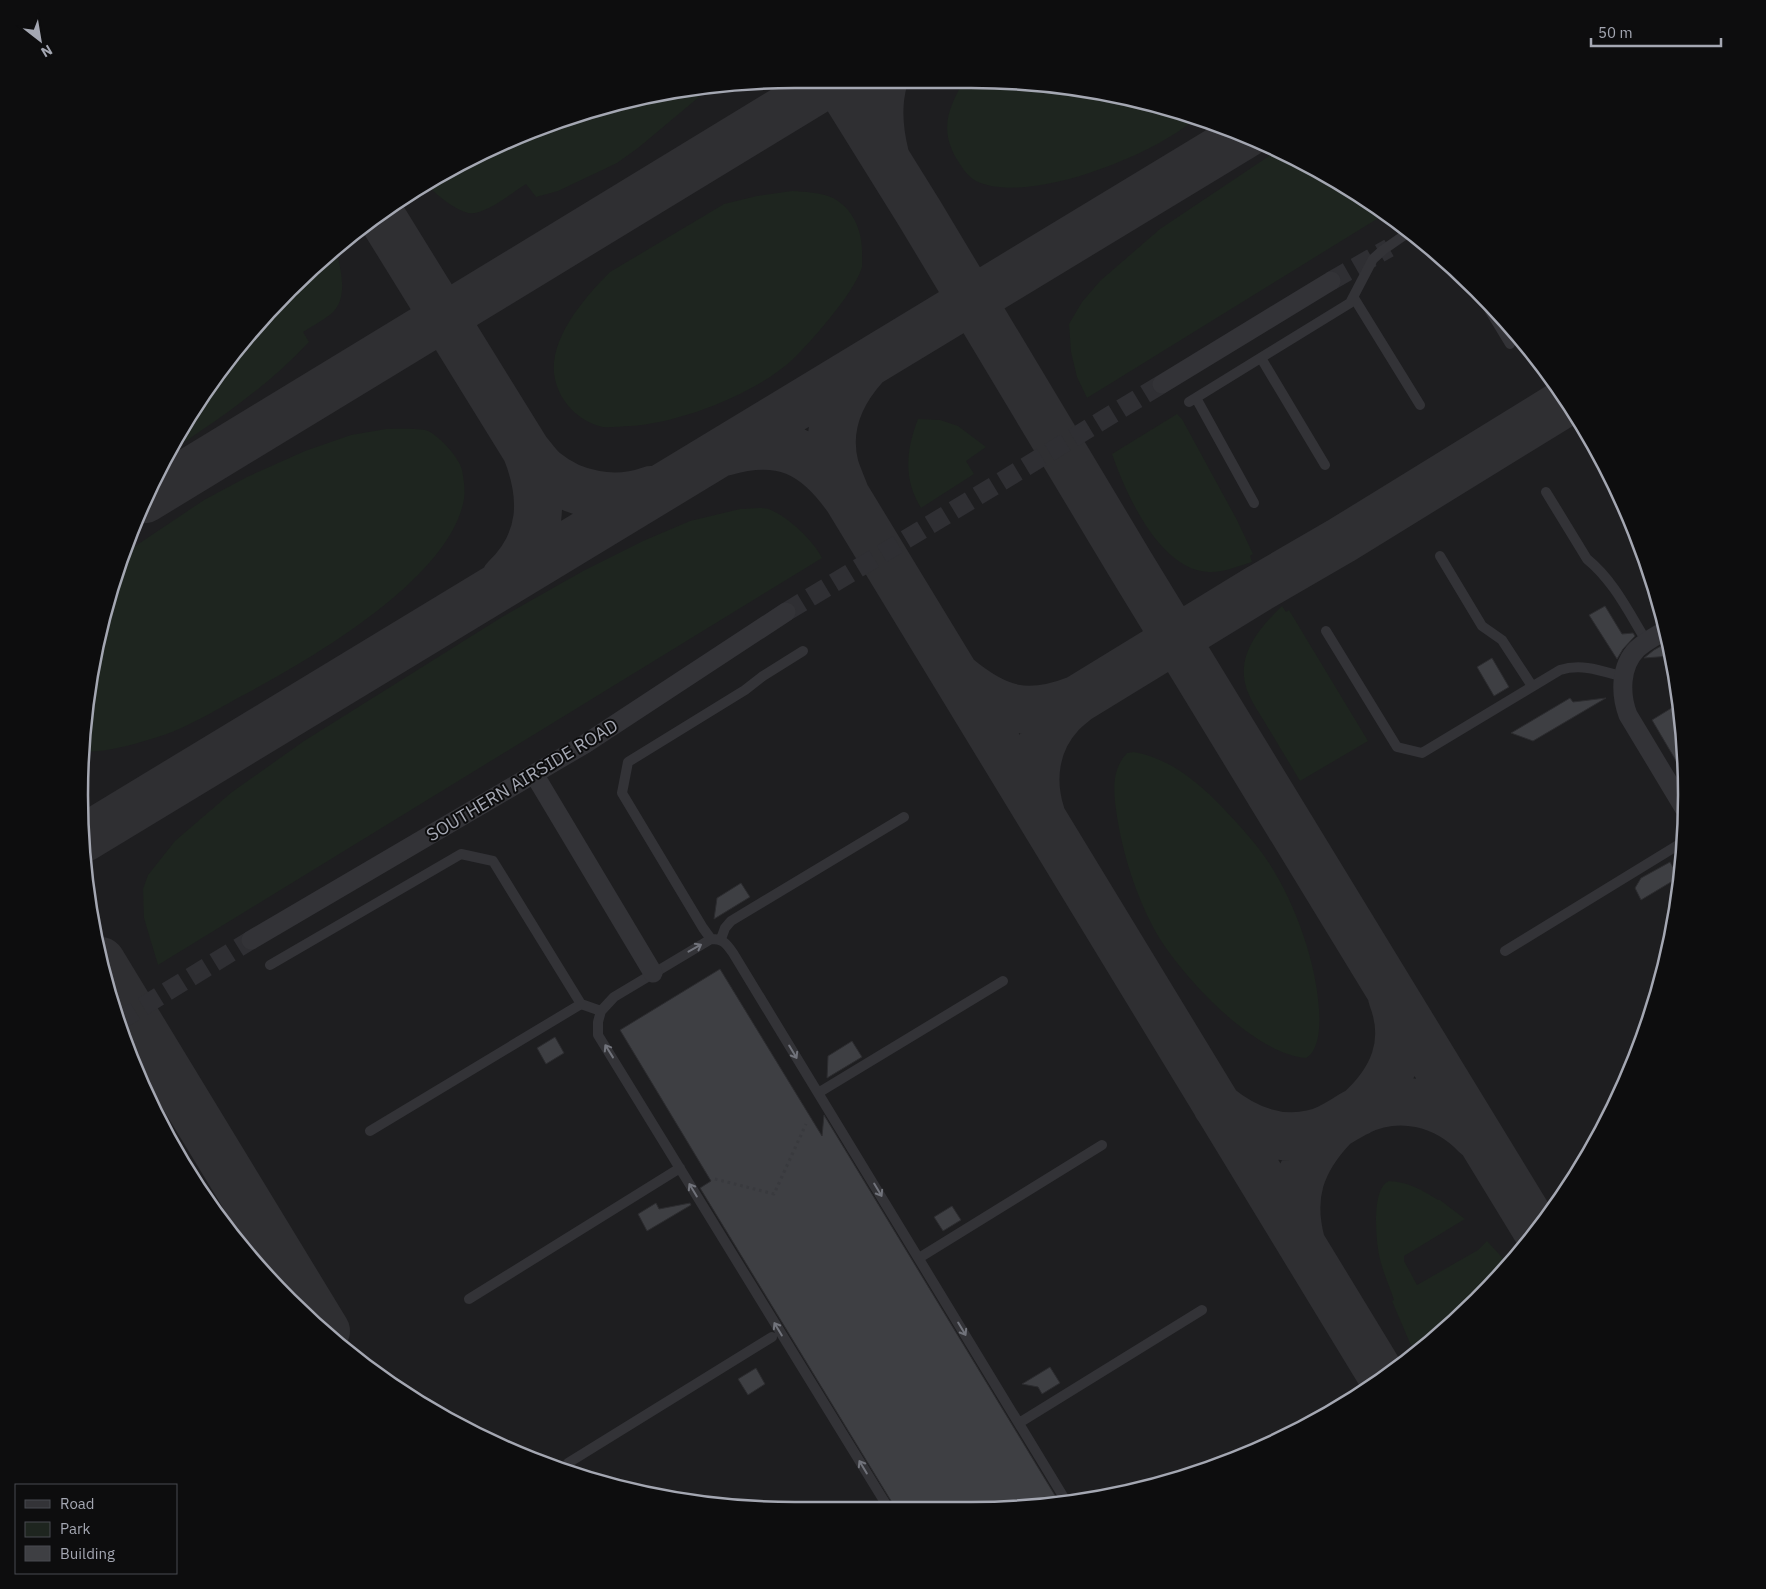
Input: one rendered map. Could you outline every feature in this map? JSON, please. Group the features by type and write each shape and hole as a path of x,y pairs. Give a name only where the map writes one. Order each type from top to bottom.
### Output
{"street":[{"path":"1162,384 1332,282"},
{"name":"SOUTHERN AIRSIDE ROAD","path":"251,940 586,744 786,612"},
{"path":"1659,634 1634,654 1627,666 1622,692 1628,715 1678,798"},
{"path":"534,774 653,973"}],"lane":[{"path":"1254,503 1192,400 1343,308 1354,298 1373,259 1404,236"},
{"path":"1354,298 1420,405"},
{"path":"1496,320 1510,344"},
{"path":"1261,358 1325,466"},
{"path":"1546,492 1587,559 1615,589 1648,642"},
{"path":"1440,556 1482,626 1502,640 1532,686"},
{"path":"1326,631 1397,747 1422,754 1560,670 1570,667 1592,668 1624,677"},
{"path":"803,651 763,676 745,690 628,762 622,793 703,928 716,939 727,943 1062,1495"},
{"path":"885,1502 598,1035 598,1022 601,1011 614,997 653,973 716,939 731,921 904,817"},
{"path":"1505,952 1676,846"},
{"path":"270,965 461,854 494,861 581,1004 601,1011"},
{"path":"818,1093 1003,981"},
{"path":"370,1131 581,1004"},
{"path":"919,1258 1102,1145"},
{"path":"469,1299 680,1168"},
{"path":"1019,1423 1202,1310"},
{"path":"568,1463 772,1337"}],"path":[{"path":"714,1180 774,1194 806,1124"}],"shaded area":[{"path":"971,88 1018,89 1064,94 1109,101 1199,125 1242,141 1284,160 1325,182 1402,234 1438,263 1503,328 1532,364 1584,441 1606,482 1625,524 1641,567 1665,657 1677,748 1678,794 1677,841 1665,932 1641,1022 1625,1065 1606,1107 1584,1148 1559,1187 1503,1261 1471,1294 1438,1326 1364,1382 1325,1407 1284,1429 1242,1448 1199,1464 1109,1488 1018,1500 971,1502 794,1502 748,1500 657,1488 567,1464 524,1448 482,1429 441,1407 364,1355 328,1326 263,1261 234,1225 182,1148 160,1107 141,1065 125,1022 101,932 89,841 89,748 101,657 125,567 141,524 160,482 182,441 234,364 263,328 328,263 402,207 441,182 482,160 524,141 567,125 612,112 657,101 748,89"}],"green space":[{"path":"960,88 1018,89 1109,101 1190,122 1152,147 1103,168 1047,184 996,187 976,181 964,171 951,147 947,127 950,109"},
{"path":"703,94 617,163 558,191 536,197 526,184 490,207 475,213 462,211 440,197 431,189 482,160 524,141 567,125 612,112 657,101"},
{"path":"1272,154 1325,182 1379,218 1087,398 1077,377 1071,352 1069,324 1082,302 1100,281 1160,229"},
{"path":"792,191 833,198 847,208 856,222 862,247 862,267 849,292 831,317 800,352 776,372 738,395 716,405 671,419 650,424 603,427 588,422 574,412 564,400 557,386 554,371 555,355 560,339 577,309 610,272 724,204 757,196"},
{"path":"337,255 342,292 337,308 303,332 309,342 293,358 260,388 180,445 234,364 263,328"},
{"path":"1177,414 1182,419 1237,520 1253,554 1250,556 1252,562 1214,572 1190,568 1174,558 1160,544 1147,527 1126,489 1112,454"},
{"path":"918,419 940,420 958,426 986,447 966,461 974,474 921,508 911,486 908,464 911,442"},
{"path":"386,429 425,430 438,437 457,459 462,470 464,482 463,504 451,534 429,563 401,591 368,618 333,643 264,684 210,714 164,735 114,749 89,752 101,657 112,612 132,548 204,500 247,477 305,451 351,435"},
{"path":"764,508 778,514 807,537 822,558 158,965 144,918 143,889 148,875 175,841 232,792 304,741 502,617 583,571 643,541 690,521 740,509"},
{"path":"1282,606 1286,612 1289,610 1368,741 1300,781 1253,702 1244,678 1244,666 1251,644 1265,624"},
{"path":"1134,752 1147,755 1172,766 1204,789 1253,841 1278,879 1303,933 1314,972 1317,991 1319,1029 1317,1043 1311,1054 1306,1058 1285,1053 1263,1042 1241,1027 1199,989 1181,968 1154,929 1141,902 1127,860 1115,800 1118,768 1127,753"},
{"path":"1389,1181 1409,1185 1440,1200 1465,1219 1404,1256 1404,1261 1417,1285 1478,1250 1487,1241 1504,1260 1438,1326 1412,1347 1392,1301 1394,1300 1379,1255 1376,1215 1379,1193"}],"building":[{"path":"1605,606 1622,634 1633,633 1635,636 1617,659 1589,615"},
{"path":"1662,645 1665,656 1644,658"},
{"path":"1492,658 1509,687 1494,696 1477,667"},
{"path":"1570,698 1573,702 1606,698 1533,741 1511,733"},
{"path":"1673,707 1677,763 1652,720"},
{"path":"1670,862 1674,867 1673,881 1641,900 1635,888 1641,878"},
{"path":"741,883 750,897 714,919 717,898"},
{"path":"720,969 822,1136 824,1115 1055,1496 971,1502 892,1502 700,1188 711,1181 620,1030"},
{"path":"555,1037 564,1053 546,1064 537,1048"},
{"path":"852,1041 862,1057 827,1078 828,1056"},
{"path":"656,1203 659,1209 690,1203 691,1205 647,1231 638,1214"},
{"path":"952,1206 961,1220 943,1231 934,1217"},
{"path":"1050,1367 1060,1383 1042,1394 1038,1387 1022,1384"},
{"path":"756,1368 765,1384 748,1395 738,1379"}],"taxiway":[{"path":"155,493 820,88"},
{"path":"842,88 1533,1224"},
{"path":"882,88 880,117 885,155"},
{"path":"89,835 1237,139"},
{"path":"384,220 526,450 536,485 537,518 534,534 527,550 518,565 505,579"},
{"path":"846,496 832,453 833,426 841,401 864,367"},
{"path":"1041,814 1036,788 1037,762 1040,749 1052,726 1062,713 1078,699 1561,405"},
{"path":"724,452 744,447 763,446 780,447 795,452 823,469 848,499 1379,1371"},
{"path":"526,450 537,464 556,480 582,491 595,495 623,496 651,490"},
{"path":"957,677 986,698 1014,708 1028,710 1043,709 1078,699"},
{"path":"113,981 316,1314"},
{"path":"1358,1112 1381,1087 1395,1060 1399,1030 1392,997"},
{"path":"1217,1106 1239,1121 1262,1132 1274,1135 1299,1136 1324,1130 1357,1112 1373,1106 1389,1102 1405,1102 1436,1108 1464,1124 1476,1135"},
{"path":"1301,1242 1296,1210 1300,1180 1312,1153 1333,1127"}],"tunnel":[{"path":"1331,281 1389,248"},
{"path":"786,612 1162,384"},
{"path":"124,1018 251,940"}]}
